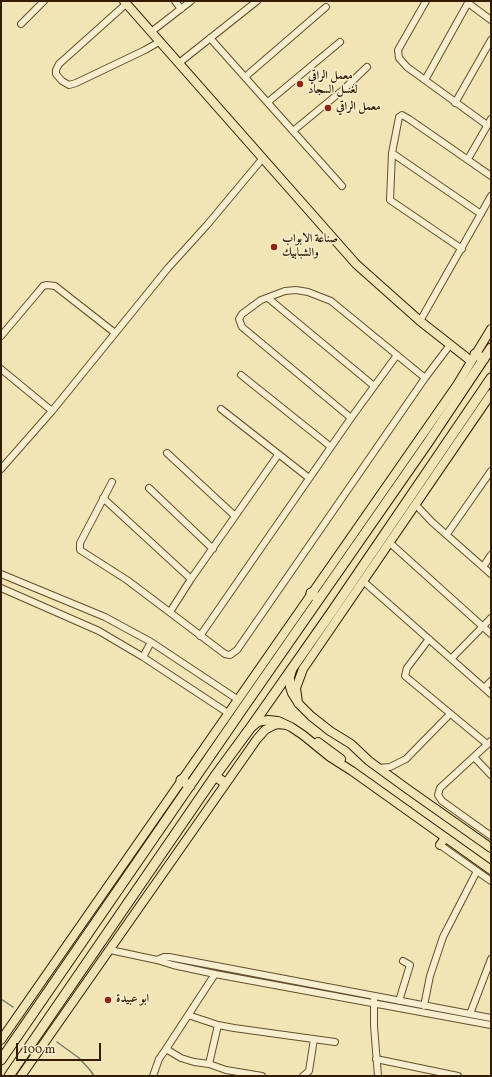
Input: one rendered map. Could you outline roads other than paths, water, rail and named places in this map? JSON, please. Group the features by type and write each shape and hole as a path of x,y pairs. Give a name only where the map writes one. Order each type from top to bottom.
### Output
{"highway":[{"path":"1,1060 427,444 491,348"},
{"path":"473,357 484,359"},
{"path":"9,1076 215,776 293,667 335,615 475,411 491,378"},
{"path":"311,593 319,599"},
{"path":"215,776 225,783"},
{"path":"181,780 190,786"},
{"path":"9,1050 21,1059"}],"main road":[{"path":"125,2 356,264 420,321 450,345 473,357"},
{"path":"1,1040 456,385 491,329"},
{"path":"298,703 296,688 300,675 335,615 363,581 390,543 416,505 475,411 491,394"},
{"path":"293,667 290,677 290,687 298,703 310,716 351,744 378,768 491,848"},
{"path":"251,727 258,722 268,720 278,721 303,735 330,757 490,869"},
{"path":"21,1076 257,739 265,730 274,725 286,725"},
{"path":"440,845 445,838"},
{"path":"490,869 489,866 491,859"}],"street":[{"path":"22,24 44,1"},
{"path":"175,1 181,9"},
{"path":"151,32 191,1"},
{"path":"179,63 257,1"},
{"path":"426,1 398,50 399,58 425,80 487,125"},
{"path":"125,2 59,64 56,74 62,81 69,85 76,83 146,50 159,42"},
{"path":"425,80 468,2 491,20"},
{"path":"245,76 326,7"},
{"path":"210,38 342,186"},
{"path":"455,102 491,40"},
{"path":"268,102 340,42"},
{"path":"293,131 344,89 366,67"},
{"path":"462,249 390,200 392,153 399,116 402,115 409,119 491,176"},
{"path":"468,159 491,119"},
{"path":"392,153 481,214"},
{"path":"1,469 52,411 168,268 207,225 263,158"},
{"path":"420,321 491,196"},
{"path":"1,336 38,291 43,286 47,285 55,286 115,333"},
{"path":"351,418 242,327 239,319 242,314 261,300 285,291 296,290 308,292 331,301 425,378"},
{"path":"268,298 374,386"},
{"path":"112,482 80,543 80,550 127,580 200,636 225,654 230,655 237,650 425,378 450,345"},
{"path":"200,636 351,418 397,355"},
{"path":"1,369 52,411"},
{"path":"241,375 331,447"},
{"path":"221,409 309,478"},
{"path":"167,453 235,516"},
{"path":"170,612 191,579 278,455"},
{"path":"447,534 491,471"},
{"path":"149,488 213,549"},
{"path":"103,498 191,579"},
{"path":"416,505 432,522 491,574"},
{"path":"390,543 491,634"},
{"path":"483,567 491,555"},
{"path":"1,574 93,611 151,642 237,699"},
{"path":"363,581 491,694"},
{"path":"1,588 100,631 143,657 228,713"},
{"path":"450,658 491,618"},
{"path":"429,639 407,668 405,676 450,714 489,743 440,788 438,795 442,801 491,836"},
{"path":"143,657 151,642"},
{"path":"484,688 491,681"},
{"path":"378,768 390,767 406,759 450,714"},
{"path":"474,757 491,775"},
{"path":"440,845 491,881"},
{"path":"424,1006 430,976 444,937 477,871"},
{"path":"110,950 216,974 374,999 399,1001 491,1018"},
{"path":"157,960 169,956 491,1025"},
{"path":"470,1014 491,959"},
{"path":"399,1001 410,965 402,961"},
{"path":"153,1076 157,1063 216,974"},
{"path":"374,999 378,1076"},
{"path":"188,1015 218,1025 335,1042"},
{"path":"208,1064 218,1025"},
{"path":"304,1076 309,1071 314,1039"},
{"path":"166,1049 182,1058 226,1070 262,1076"},
{"path":"376,1059 458,1076"}],"waterway":[{"path":"1,999 13,1007"},
{"path":"57,1042 79,1058 94,1076"}],"place":[{"name":"معمل الراقي لغسل السجاد","path":"300,84"},
{"name":"معمل الراقي","path":"328,108"},
{"name":"صناعة الابواب والشبابيك","path":"274,247"},
{"name":"ابو عبيدة","path":"108,1000"}]}
